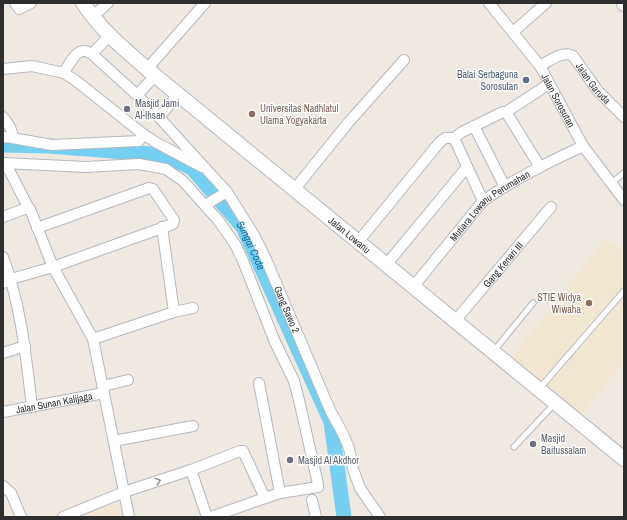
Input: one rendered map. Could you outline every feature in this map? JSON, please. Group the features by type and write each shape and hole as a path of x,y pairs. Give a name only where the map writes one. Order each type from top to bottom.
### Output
{"main road":[{"name":"Jalan Lowanu","path":"86,4 92,18 109,36 151,73 624,459"}],"street":[{"path":"17,6 31,3"},
{"path":"92,18 108,3"},
{"path":"137,95 151,73 205,3"},
{"name":"Jalan Sorosutan","path":"489,3 540,66 583,146 624,200"},
{"path":"513,32 546,3"},
{"path":"64,73 69,62 81,51 92,54 109,36"},
{"name":"Gang Sawo 2","path":"92,54 137,95 207,169 254,235 265,257 330,410 349,448 353,469 360,488 380,517"},
{"name":"Jalan Garuda","path":"540,66 564,54 570,54 598,91 624,117"},
{"path":"294,190 348,123 404,60"},
{"path":"3,69 32,66 64,73 75,80 142,134 186,160 207,169"},
{"path":"358,242 439,143 445,138 454,138 474,126 503,112 506,112 549,84"},
{"path":"158,117 178,95"},
{"path":"506,112 540,167"},
{"path":"3,117 10,126 12,132 8,137 52,145 139,141 142,134"},
{"path":"474,126 505,187"},
{"path":"454,138 483,201"},
{"name":"Mutiara Lowanu Perumahan","path":"413,287 483,201 540,167 583,146"},
{"path":"130,517 93,339 53,267 38,228 6,165 86,167 139,164 166,169 184,181 207,204 235,244 275,342 294,381 318,487 280,493 218,516"},
{"path":"386,265 467,167"},
{"path":"7,281 53,267 173,224 174,220 152,189 149,188 38,228"},
{"path":"207,204 225,194"},
{"name":"Gang Kenari III","path":"455,321 551,207"},
{"path":"3,217 27,208 29,209"},
{"path":"162,227 174,312"},
{"path":"3,257 7,281 25,346 32,407"},
{"path":"93,339 174,312 193,308"},
{"path":"3,352 25,346"},
{"name":"Jalan Sunan Kalijaga","path":"3,412 32,407 104,389 128,380"},
{"path":"259,383 280,493"},
{"path":"114,441 193,426"},
{"path":"63,517 124,492 191,470 240,451 243,451 265,498"},
{"path":"191,470 207,517"},
{"path":"3,486 11,493 20,517"},
{"path":"312,500 316,517"}],"lane":[{"path":"611,183 624,173"},
{"path":"538,389 624,292"},
{"path":"493,352 532,303"},
{"path":"514,447 555,403"}],"shaded area":[{"name":"STIE Widya Wiwaha","path":"605,238 624,252 624,361 580,417 509,361"},
{"path":"117,496 124,517 71,517"}],"waterway":[{"name":"Sungai Code","path":"3,145 49,146 163,155 192,168 243,227 331,422 344,517"}],"place":[{"name":"Balai Serbaguna Sorosutan","path":"526,80"},
{"name":"Masjid Jami Al-Ihsan","path":"127,109"},
{"name":"Universitas Nadhlatul Ulama Yogyakarta","path":"252,114"},
{"name":"STIE Widya Wiwaha","path":"589,303"},
{"name":"Masjid Baitussalam","path":"533,444"},
{"name":"Masjid Al Akdhor","path":"290,460"}]}
